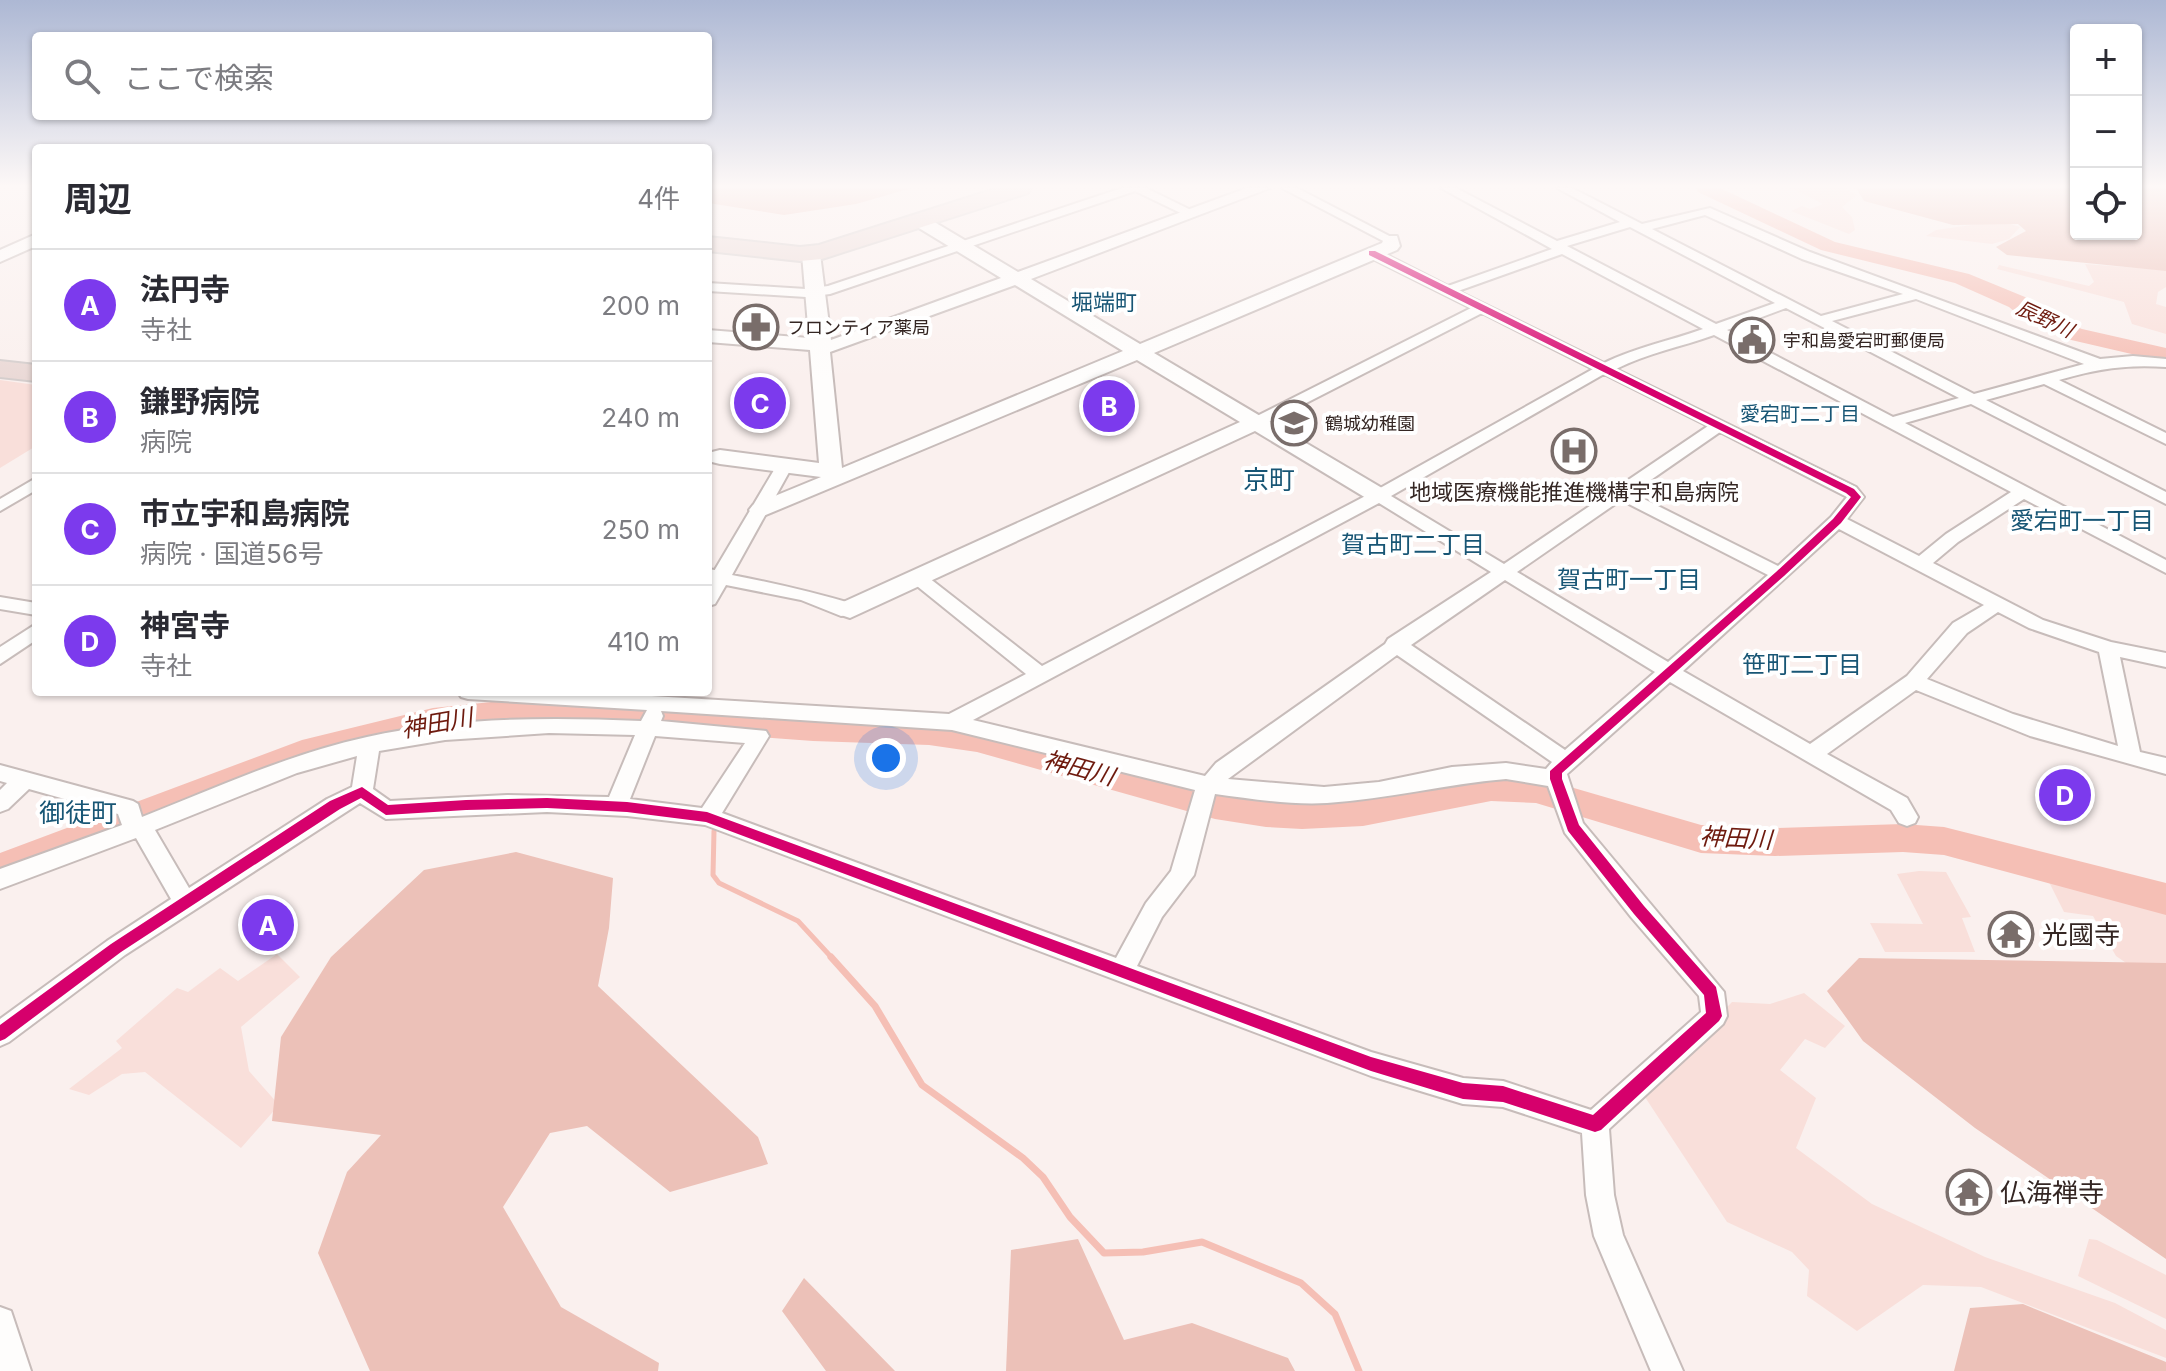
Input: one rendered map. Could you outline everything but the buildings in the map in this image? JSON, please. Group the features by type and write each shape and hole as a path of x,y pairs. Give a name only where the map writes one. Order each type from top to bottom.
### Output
{"highway":[{"path":"788,252 818,252"},
{"path":"0,369 32,373"}],"street":[{"path":"712,287 815,292 944,252"},
{"path":"972,252 1507,571 1670,672 1899,804 1907,817"},
{"path":"712,336 820,348 847,342 1092,252"},
{"path":"1448,290 1547,252"},
{"path":"1569,252 2166,567"},
{"path":"1688,252 2166,499"},
{"path":"1798,252 2099,364"},
{"path":"761,510 834,474 1140,353 1372,253 1850,491 1856,497 1837,521 1670,672 1562,783"},
{"path":"811,254 834,474"},
{"path":"1821,320 1916,295"},
{"path":"952,722 1379,496 1605,368 1640,351 1667,347 1787,303"},
{"path":"785,465 761,510 712,585 805,595 841,610 850,609 1257,422 1483,307"},
{"path":"1891,422 2099,364 2133,360 2166,363"},
{"path":"2045,379 2166,439"},
{"path":"1122,970 1154,910 1182,875 1204,795 1224,769 1395,644 1719,426"},
{"path":"720,457 834,474"},
{"path":"0,506 32,486"},
{"path":"1921,564 1952,538 2023,492"},
{"path":"1620,493 1780,574"},
{"path":"1837,521 2056,632 2108,648 2166,660"},
{"path":"918,578 1041,675"},
{"path":"0,603 32,608"},
{"path":"1811,754 1914,681 1960,628 1998,604"},
{"path":"0,657 32,633"},
{"path":"1395,644 1562,783 1573,827 1639,910 1711,992 1714,1016 1595,1124"},
{"path":"2108,648 2131,758"},
{"path":"1914,681 1959,702 2131,758 2166,766"},
{"path":"508,696 656,711 952,722 1204,795 1324,795 1379,790 1452,775 1506,771 1562,783"},
{"path":"617,805 656,711"},
{"path":"0,879 134,823 266,776 369,744 491,726 560,724 656,711 759,736 707,817"},
{"path":"362,792 369,744"},
{"path":"0,773 26,779 134,823 186,903"},
{"path":"0,803 26,779"},
{"path":"362,792 386,810 452,804 617,805 707,817 1371,1064 1463,1091 1503,1094 1595,1124"},
{"path":"0,1034 116,948 335,805 362,792"},
{"path":"1595,1124 1600,1195 1609,1236 1667,1371"},
{"path":"0,1322 15,1371"}],"shaded area":[{"path":"2003,252 2166,252 2166,271 2007,255"},
{"path":"2085,264 2166,270 2166,287 2158,292 2156,304 2166,307 2166,334 2132,324 2124,302 1997,269 1999,265 2089,286 2094,282"},
{"path":"0,380 32,384 32,448 0,468"},
{"path":"516,852 613,878 609,928 598,986 758,1137 768,1164 670,1192 587,1126 550,1133 503,1207 561,1307 659,1363 658,1371 370,1371 318,1253 347,1172 381,1135 272,1121 281,1037 331,957 424,870"},
{"path":"1946,872 1971,917 1962,918 1975,952 1885,952 1870,923 1923,924 1897,874"},
{"path":"2048,880 2166,910 2166,967 2132,967 2116,956 2093,916 2064,912"},
{"path":"277,954 300,977 241,1027 249,1071 279,1105 241,1148 145,1072 122,1074 89,1095 69,1089 122,1048 116,1041 177,988 188,992 220,968 238,981"},
{"path":"1859,958 2166,963 2166,1259 1975,1128 1863,1041 1827,991"},
{"path":"1804,993 1845,1026 1825,1048 1805,1039 1780,1070 1816,1098 1796,1148 1872,1204 1985,1257 2115,1303 2166,1330 2166,1358 1981,1287 1923,1285 1857,1331 1807,1296 1809,1270 1792,1252 1727,1222 1643,1094 1732,1002 1770,1004"},
{"path":"1078,1239 1124,1340 1192,1323 1288,1358 1295,1371 1006,1371 1011,1250"},
{"path":"2089,1239 2097,1240 2166,1275 2166,1319 2078,1276"},
{"path":"804,1278 895,1371 826,1371 782,1311"},
{"path":"2023,1304 2166,1362 2166,1371 1954,1371 1970,1308"}],"waterway":[{"name":"辰野川","path":"1853,252 1962,278 2017,302 2037,319 2075,334 2166,355"},
{"name":"神田川","path":"0,868 302,753 433,720 501,713 619,715 813,729 929,733 977,740 1215,805 1266,813 1363,812 1491,788 1536,790 1701,839 1775,842 1903,838 1944,841 2166,899"},
{"path":"714,831 713,875 719,883 798,921 833,959"},
{"path":"831,957 875,1006 922,1085 1023,1158 1043,1177 1070,1217 1104,1253 1143,1252 1202,1242 1301,1283 1335,1314 1359,1371"}],"cycle path":[{"path":"0,1034 116,948 335,805 362,792 386,810 547,803 627,807 707,817 1371,1064 1463,1091 1503,1094 1595,1124 1714,1016 1711,992 1639,910 1573,827 1556,771 1780,574 1837,521 1856,497 1850,491 1372,253"}],"place":[{"name":"フロンティア薬局","path":"756,327"},
{"name":"宇和島愛宕町郵便局","path":"1752,340"},
{"name":"市立宇和島病院","path":"760,403"},
{"name":"鎌野病院","path":"1109,406"},
{"name":"鶴城幼稚園","path":"1294,423"},
{"name":"地域医療機能推進機構宇和島病院","path":"1574,451"},
{"name":"神宮寺","path":"2065,795"},
{"name":"法円寺","path":"268,925"},
{"name":"光國寺","path":"2011,934"},
{"name":"仏海禅寺","path":"1969,1192"}],"district":[{"name":"堀端町","path":"1104,302"},
{"name":"愛宕町二丁目","path":"1800,414"},
{"name":"京町","path":"1269,479"},
{"name":"愛宕町一丁目","path":"2082,520"},
{"name":"賀古町二丁目","path":"1413,544"},
{"name":"賀古町一丁目","path":"1629,579"},
{"name":"笹町二丁目","path":"1802,664"},
{"name":"御徒町","path":"78,812"}]}
